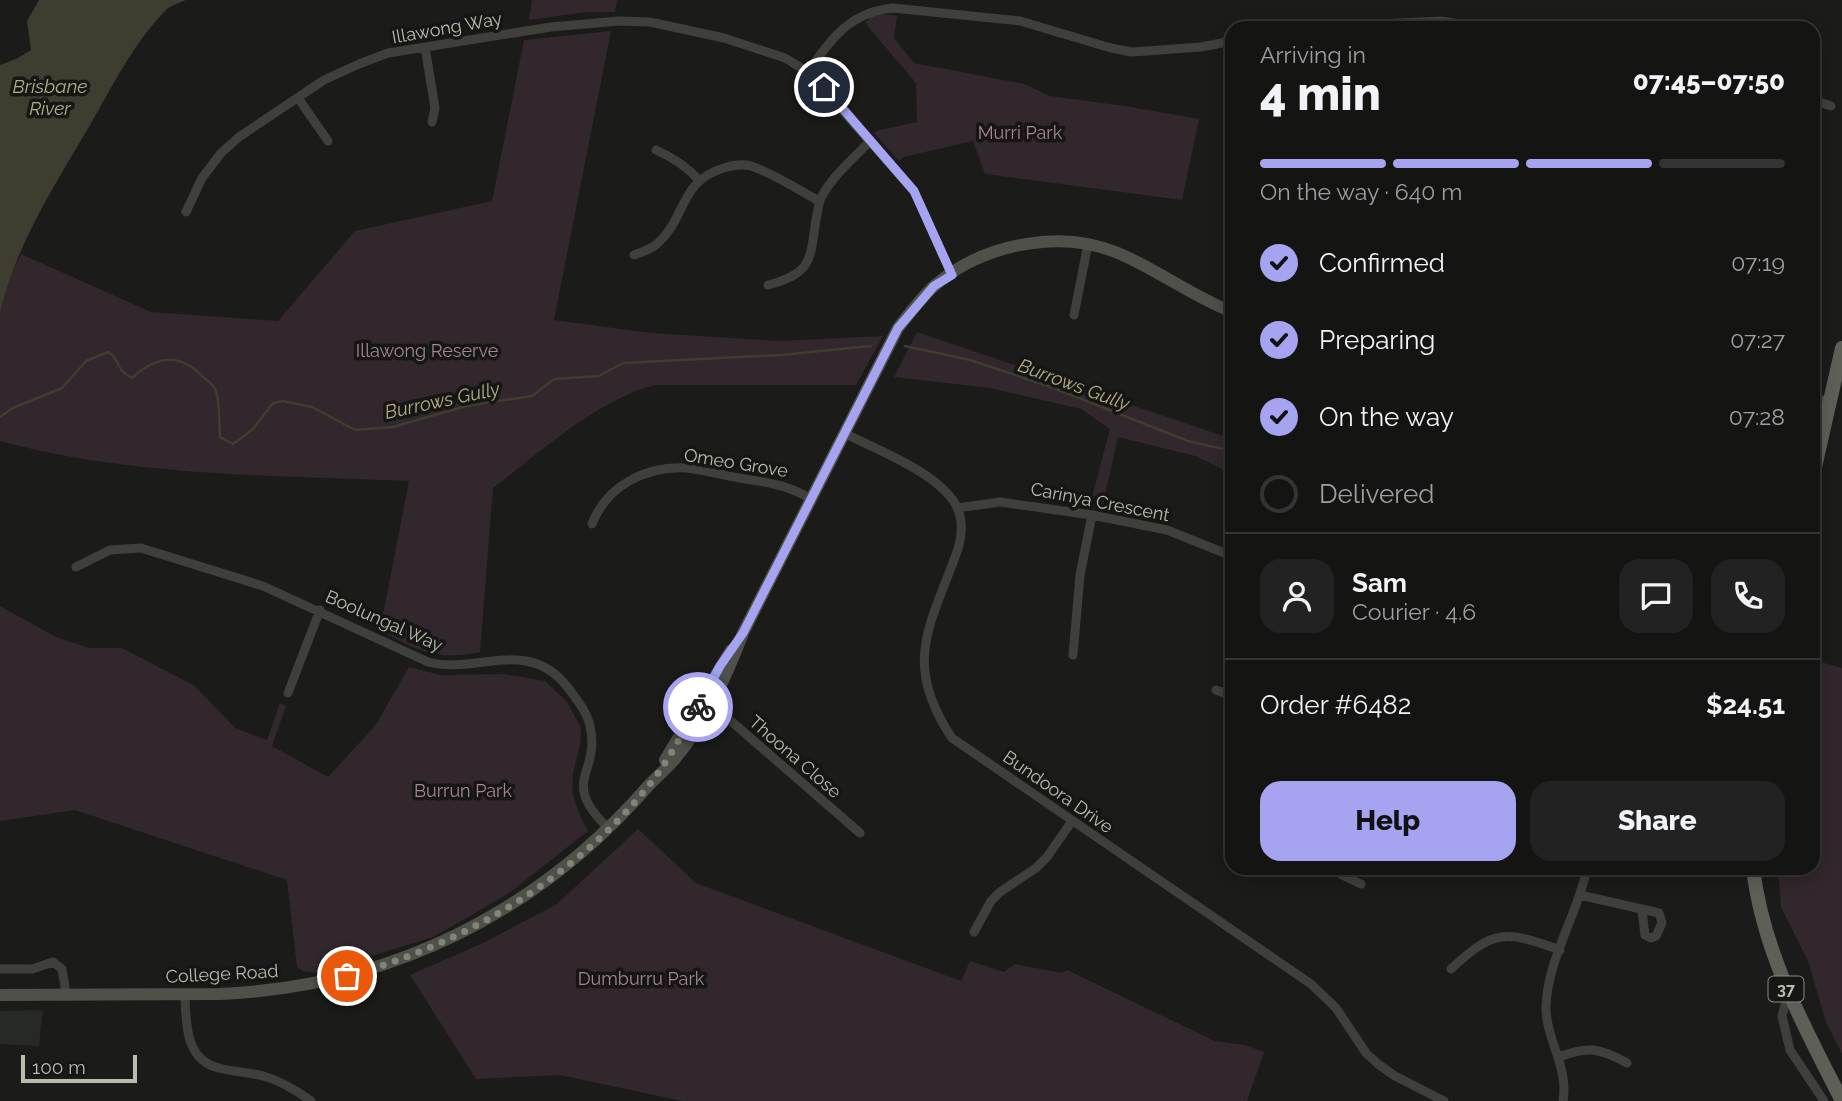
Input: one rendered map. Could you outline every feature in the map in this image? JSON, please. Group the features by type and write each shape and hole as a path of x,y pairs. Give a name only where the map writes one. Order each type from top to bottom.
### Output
{"main road":[{"name":"College Road","path":"0,997 66,993 185,995 281,990 347,976 410,956 498,914 535,890 609,829 675,759 706,703 728,671 743,633 898,328 934,286 965,264 1016,246 1050,241 1088,244 1115,251 1225,309"},
{"path":"1820,444 1842,348"},
{"path":"1820,402 1829,404"},
{"name":"37","path":"1754,875 1767,936 1791,1002 1842,1101"}],"street":[{"path":"808,72 843,27 873,9 893,8 1020,21 1132,52 1201,47 1225,42"},
{"name":"Illawong Way","path":"186,212 202,178 221,153 239,137 324,80 359,64 388,53 581,23 639,22 685,28 724,38 785,58 808,72 914,191 952,275"},
{"path":"425,47 435,108 432,122"},
{"path":"298,98 328,141"},
{"path":"1820,102 1831,106"},
{"path":"768,285 792,279 804,268 812,252 819,201 828,186 870,141"},
{"path":"656,150 667,155 699,180"},
{"path":"634,255 658,243 699,180 714,171 731,166 747,165 766,172 819,201"},
{"path":"1074,315 1088,244"},
{"path":"845,433 925,475 942,488 957,508"},
{"name":"Omeo Grove","path":"592,524 601,505 618,488 642,474 664,469 687,468 791,488 811,499"},
{"name":"Carinya Crescent","path":"957,508 1000,502 1092,515 1167,530 1225,553"},
{"name":"Bundoora Drive","path":"957,508 961,522 958,549 928,632 923,657 927,692 952,738 1311,984 1336,1008 1366,1053 1378,1064 1395,1076 1444,1101"},
{"path":"1073,655 1080,575 1092,515"},
{"name":"Boolungal Way","path":"76,567 110,550 141,548 263,586 428,662 449,665 513,659 532,663 564,682 588,718 591,743 583,785 585,799 592,813 609,829"},
{"path":"288,693 320,611"},
{"path":"1216,690 1225,693"},
{"name":"Thoona Close","path":"706,703 724,715 860,833"},
{"path":"974,932 991,901 1036,868 1072,821"},
{"path":"1342,875 1360,884"},
{"path":"1563,1101 1564,1076 1548,1028 1546,1007 1549,986 1585,875"},
{"path":"1580,895 1642,911"},
{"path":"1451,969 1480,945 1499,936 1522,937 1560,950"},
{"path":"0,969 32,969 53,962 61,969 66,993"},
{"path":"185,995 187,1035 197,1054 207,1063 282,1082 312,1101"},
{"path":"1791,1002 1785,1005 1782,1016 1790,1050 1824,1101"},
{"path":"1559,1057 1594,1049 1608,1052 1627,1063"}],"shaded area":[{"path":"43,1010 39,1046 0,1044 0,1011"}],"green space":[{"path":"532,0 617,0 615,12 586,12 529,20"},
{"name":"Murri Park","path":"872,16 897,16 894,38 914,63 1024,84 1050,96 1199,119 1182,200 985,174 973,141 903,157 899,161 874,133 917,122 916,83 865,23"},
{"name":"Illawong Reserve","path":"611,31 554,320 651,333 780,341 883,336 856,385 654,385 589,415 531,458 493,488 480,652 439,655 405,644 380,630 409,481 152,468 100,462 0,441 0,314 6,285 21,254 151,312 278,321 355,231 492,201 524,40"},
{"path":"917,332 1225,437 1225,471 1195,456 1118,437 1103,504 1090,504 1110,429 1081,409 990,388 894,377"},
{"name":"Burrun Park","path":"0,606 56,637 89,648 122,648 195,686 235,728 267,740 280,703 286,706 272,746 328,777 375,726 409,667 441,675 504,674 545,681 567,702 581,728 572,791 588,831 508,894 433,937 316,973 303,971 297,967 287,880 75,810 0,821"},
{"path":"1820,662 1842,668 1842,1054 1826,1022 1808,961 1781,907 1779,875 1820,875"},
{"name":"Dumburru Park","path":"638,829 696,883 961,981 970,961 1004,972 1015,964 1062,973 1067,970 1215,1041 1245,1045 1264,1052 1247,1101 682,1101 560,1075 476,1079 410,975 483,943 557,904"}],"water":[{"name":"Brisbane River","path":"39,0 186,0 169,8 155,22 116,79 26,240 6,289 0,313 0,65 31,50 27,21"}],"waterway":[{"name":"Burrows Gully","path":"0,417 13,408 62,388 86,361 108,352 122,371 132,378 159,361 176,361 194,369 215,389 219,405 220,437 233,444 252,430 273,403 283,401 312,407 355,430 393,427 466,406 532,396 554,379 599,376 623,363 781,355 871,346"},
{"name":"Burrows Gully","path":"905,346 970,360 1054,388 1188,441 1225,449"}],"way so far":[{"path":"347,976 386,965 458,935 535,890 609,829 637,799 652,782 698,707"}],"route":[{"path":"698,707 720,666 743,633 898,328 934,286 952,275 914,191 824,87"}]}
